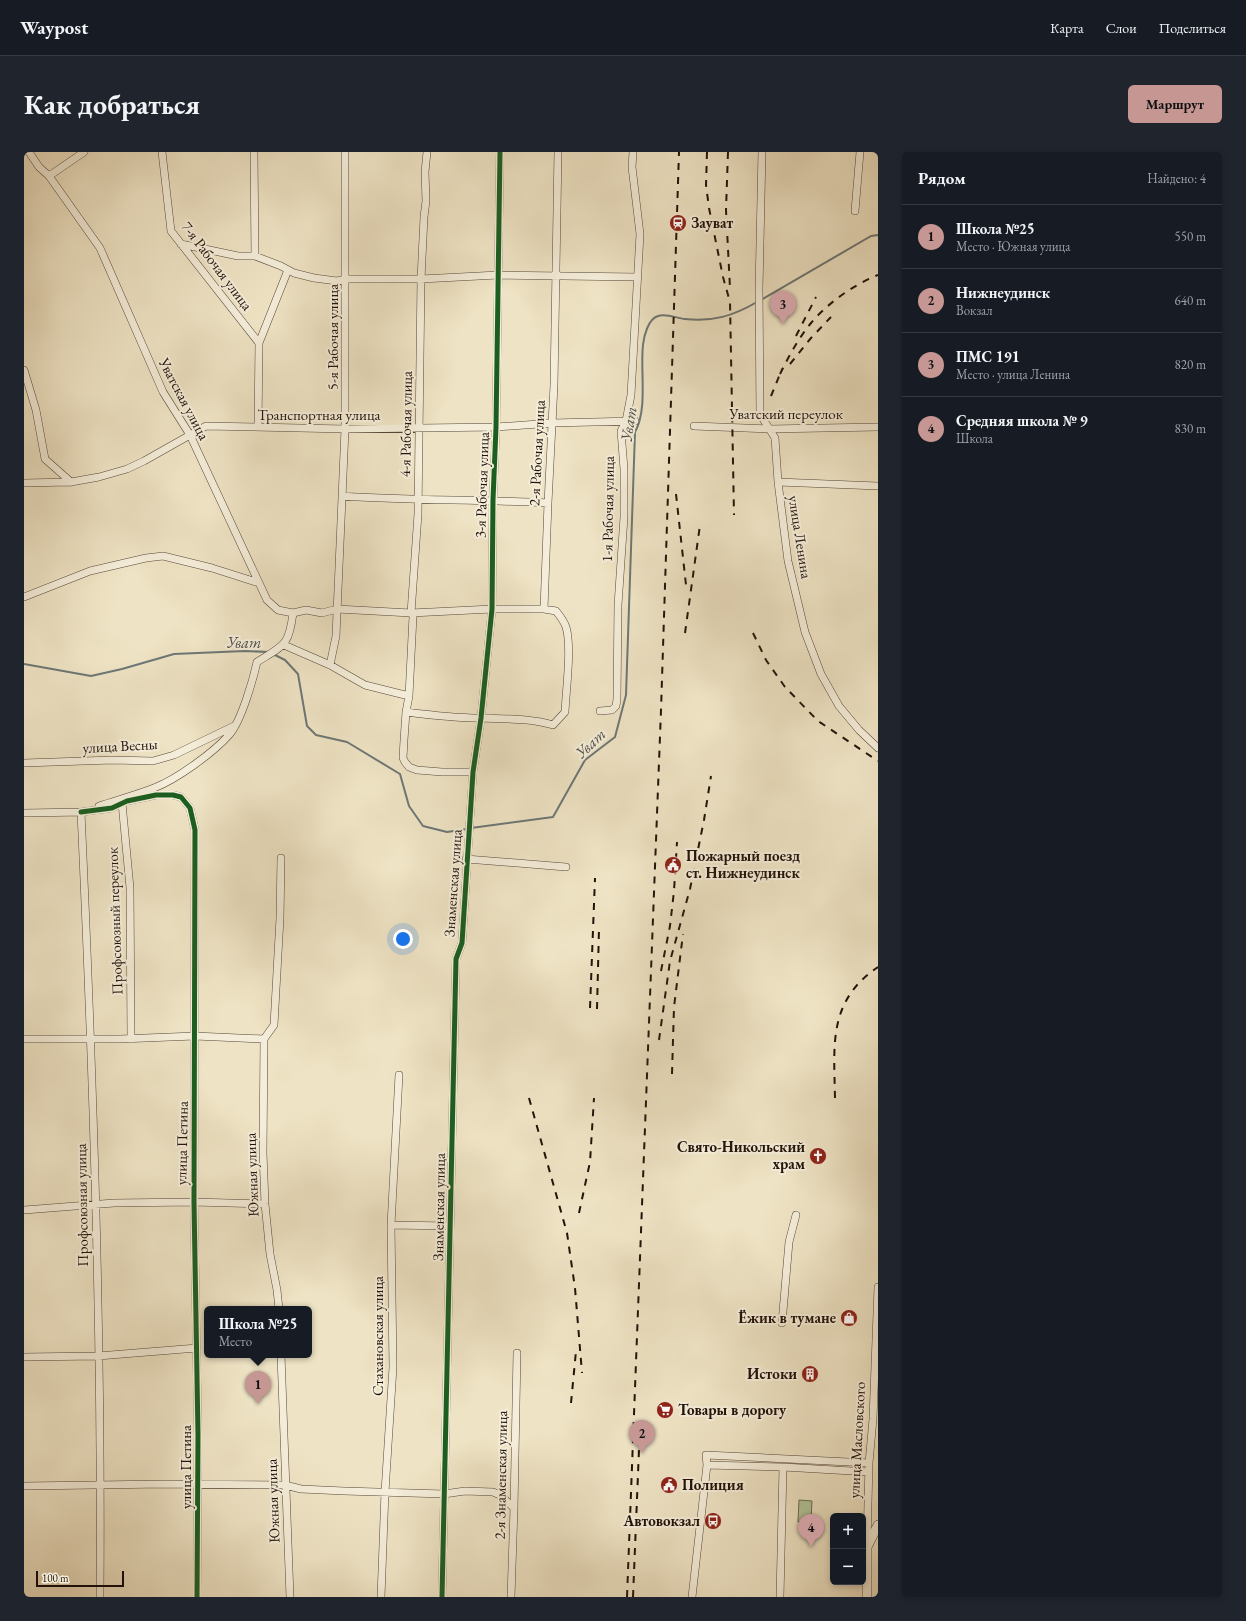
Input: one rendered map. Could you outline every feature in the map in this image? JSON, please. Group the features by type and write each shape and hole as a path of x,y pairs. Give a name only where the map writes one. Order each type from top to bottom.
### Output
{"street":[{"name":"Уватская улица","path":"29,152 49,176 100,248 162,392 190,435 267,600 278,610 293,613 306,610 322,613 337,609 411,612 544,609"},
{"path":"49,176 72,155 84,152"},
{"name":"7-я Рабочая улица","path":"162,152 171,231 259,343"},
{"path":"254,152 255,256"},
{"name":"5-я Рабочая улица","path":"330,665 336,636 345,429 345,152"},
{"name":"4-я Рабочая улица","path":"427,152 425,172 426,201 421,279 418,500 411,612 413,616 409,696 406,712 403,758 409,767 417,770 473,772"},
{"name":"3-я Рабочая улица","path":"470,818 473,772 481,718 492,609 500,152"},
{"name":"2-я Рабочая улица","path":"544,609 552,423 558,152"},
{"name":"1-я Рабочая улица","path":"600,711 612,710 616,706 617,699 618,605 624,517 624,469 621,431 626,421 631,395 640,234 632,167 633,152"},
{"name":"улица Ленина","path":"762,152 759,289 760,414 775,438 778,482 788,561 805,632 821,674 839,706 859,730 878,748"},
{"path":"855,211 860,152"},
{"path":"181,244 238,256 255,256 288,270 314,278 337,281 346,279 421,279 498,276 638,277"},
{"path":"258,427 259,343 288,270"},
{"path":"24,370 36,410 45,459 71,482"},
{"name":"Транспортная улица","path":"24,483 71,482 99,477 126,469 144,461 206,426 345,429 496,427 552,423 635,422"},
{"name":"Уватский переулок","path":"694,426 769,429 878,427"},
{"path":"778,482 878,486"},
{"path":"342,496 418,500 493,500 548,503"},
{"path":"24,597 90,571 146,558 163,556 212,568 259,583"},
{"path":"406,712 439,717 503,718 542,722 553,725 565,712 568,642 563,620 556,611 544,609"},
{"path":"24,813 81,812 155,788 181,773 212,750 230,734 242,708 257,662 284,645 290,632 293,613"},
{"path":"284,645 330,665 365,685 409,696"},
{"name":"улица Весны","path":"24,763 113,760 152,761 174,755 234,726"},
{"name":"улица Петина","path":"81,812 112,808 122,803 156,795 173,795 181,797 190,808 195,830 194,1202 197,1348 197,1597"},
{"name":"Профсоюзный переулок","path":"122,803 130,888 132,1039"},
{"name":"Профсоюзная улица","path":"81,812 91,1040 95,1204 101,1485 100,1597"},
{"name":"Знаменская улица","path":"442,1597 456,960 462,943 466,859 470,818"},
{"path":"24,1039 91,1040 195,1036 264,1039 274,1025 280,918 281,858"},
{"path":"466,859 566,867"},
{"name":"Южная улица","path":"264,1039 263,1154 265,1204 270,1254 279,1306"},
{"name":"Стахановская улица","path":"381,1597 385,1492 393,1367 391,1225 399,1075"},
{"path":"24,1210 95,1204 194,1202 265,1204"},
{"path":"782,1323 789,1242 796,1215"},
{"path":"391,1225 450,1226"},
{"name":"улица Масловского","path":"867,1597 869,1463 873,1419 878,1287"},
{"path":"24,1356 98,1356 197,1348"},
{"name":"2-я Знаменская улица","path":"511,1597 517,1353"},
{"name":"Южная улица","path":"281,1358 290,1597"},
{"path":"692,1597 706,1456 869,1463"},
{"path":"706,1465 783,1467 869,1472"},
{"path":"780,1597 783,1467"},
{"path":"24,1486 198,1484 285,1485 301,1489 444,1494 464,1491 493,1492 500,1495 514,1508"},
{"name":"улица Масловского","path":"867,1546 878,1525"}],"green space":[{"path":"799,1500 812,1501 811,1522 798,1522"}],"waterway":[{"name":"Уват","path":"761,300 871,236 878,235"},
{"name":"Уват","path":"471,828 553,817 585,760 615,737 626,695 635,432 639,423 641,412 643,390 642,355 643,345 649,324 661,315 695,320 714,319 740,311 757,302"},
{"name":"Уват","path":"24,664 91,676 174,654 245,651 269,652"},
{"name":"Уват","path":"273,654 285,660 298,674 307,726 316,735 347,742 400,774 409,806 423,826 447,832 467,829"}],"railway":[{"path":"627,1597 661,710 679,152"},
{"path":"707,152 706,185 709,208 723,277 730,302 734,515"},
{"path":"728,152 726,210 730,288"},
{"path":"780,374 790,354 806,329 825,308 850,289 878,275"},
{"path":"796,336 816,297"},
{"path":"790,364 811,338 831,317"},
{"path":"771,396 782,369"},
{"path":"676,494 686,585"},
{"path":"685,633 700,525"},
{"path":"753,633 766,660 785,687 818,721 878,761"},
{"path":"659,1040 670,961 690,889 711,776"},
{"path":"661,971 670,926 677,842"},
{"path":"590,1008 595,878"},
{"path":"597,1009 599,928"},
{"path":"672,1074 674,1007 683,934"},
{"path":"835,1098 835,1042 837,1025 842,1009 850,994 862,980 878,967"},
{"path":"529,1098 567,1233 575,1288 582,1373"},
{"path":"579,1213 590,1162 594,1098"},
{"path":"571,1403 576,1351"},
{"path":"633,1597 640,1425"}],"cycle path":[{"path":"442,1597 456,959 462,943 473,772 481,718 492,609 500,152"},
{"path":"81,812 112,808 127,801 156,795 173,795 181,797 190,808 195,830 194,1202 198,1435 197,1597"}],"place":[{"name":"Зауват","path":"678,223"},
{"name":"ПМС 191","path":"783,324"},
{"name":"Пожарный поезд ст. Нижнеудинск","path":"673,865"},
{"name":"Свято-Никольский храм","path":"818,1156"},
{"name":"Ёжик в тумане","path":"849,1318"},
{"name":"Истоки","path":"810,1374"},
{"name":"Школа №25","path":"258,1404"},
{"name":"Товары в дорогу","path":"665,1410"},
{"name":"Нижнеудинск","path":"642,1453"},
{"name":"Полиция","path":"669,1485"},
{"name":"Автовокзал","path":"713,1521"},
{"name":"Средняя школа № 9","path":"811,1547"}]}
